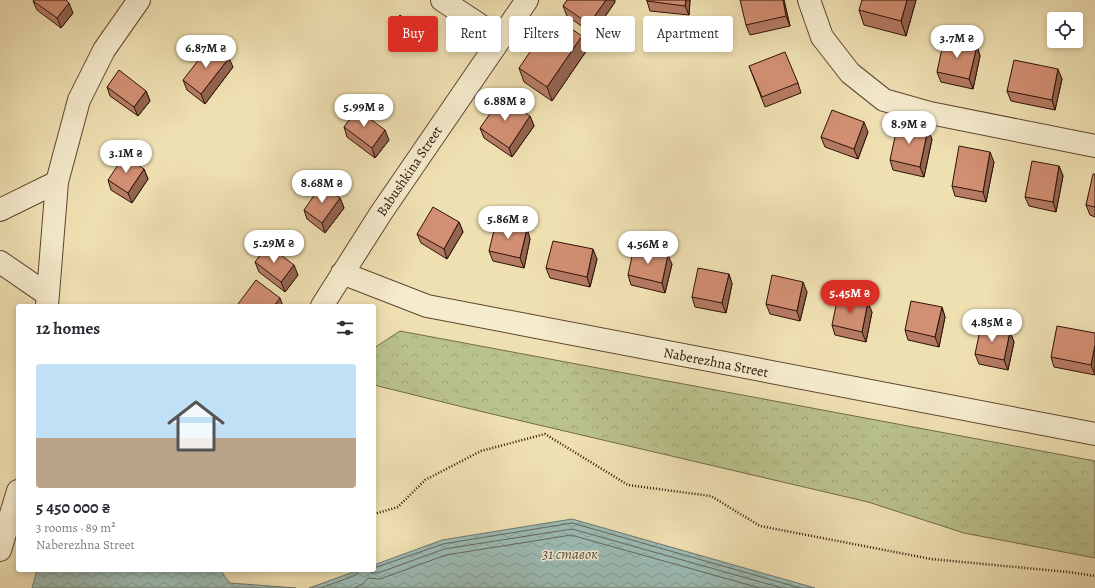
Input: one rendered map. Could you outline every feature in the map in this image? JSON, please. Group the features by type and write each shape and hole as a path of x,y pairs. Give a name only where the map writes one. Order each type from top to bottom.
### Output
{"street":[{"path":"48,301 56,182 79,100 104,50 139,0"},
{"path":"442,0 466,16"},
{"name":"Babushkina Street","path":"501,39 527,0"},
{"path":"809,0 822,37 850,73 884,100 930,113 1095,146"},
{"name":"Babushkina Street","path":"323,304 381,212 492,52"},
{"path":"0,210 56,182"},
{"path":"0,262 48,301"},
{"name":"Naberezhna Street","path":"342,273 427,306 1095,434"},
{"path":"0,550 16,498"}],"path":[{"path":"376,513 398,507 425,480 481,451 545,434 628,485 711,496 760,526 931,559 1095,576"}],"green space":[{"path":"400,331 1095,461 1095,558 964,533 868,502 376,385 376,347"}],"water":[{"name":"31 ставок","path":"572,519 815,588 309,588 353,572 376,572 376,564 442,540"},
{"path":"36,572 222,572 230,583 296,588 32,588"}],"building":[{"path":"66,0 69,3 57,18 33,1"},
{"path":"567,0 606,0 595,16 581,16 581,18 563,6"},
{"path":"647,0 686,0 685,6"},
{"path":"740,0 783,0 786,16 746,25"},
{"path":"862,0 907,0 901,21 859,10"},
{"path":"573,30 581,35 573,49"},
{"path":"944,39 977,46 969,79 937,72"},
{"path":"211,44 229,58 201,94 183,80"},
{"path":"530,52 571,52 547,87 519,68"},
{"path":"785,52 798,83 762,97 749,66"},
{"path":"1014,60 1058,69 1052,100 1007,91"},
{"path":"119,70 146,91 134,107 107,87"},
{"path":"502,97 530,116 509,148 480,128"},
{"path":"357,109 385,130 372,148 344,127"},
{"path":"832,110 864,122 854,149 821,137"},
{"path":"898,123 928,129 920,167 890,160"},
{"path":"959,146 990,152 983,192 952,186"},
{"path":"124,156 144,169 128,193 108,180"},
{"path":"1032,161 1059,166 1053,202 1025,197"},
{"path":"1093,174 1095,174 1095,207 1086,205"},
{"path":"322,184 340,198 322,223 304,210"},
{"path":"433,207 459,222 444,249 417,234"},
{"path":"496,222 527,229 520,258 489,251"},
{"path":"553,241 593,249 587,277 546,268"},
{"path":"268,245 294,265 281,282 255,262"},
{"path":"634,247 668,255 662,283 628,275"},
{"path":"698,268 729,274 722,303 692,297"},
{"path":"772,275 803,282 797,311 766,304"},
{"path":"256,280 280,298 276,304 238,304"},
{"path":"838,296 868,302 862,332 832,325"},
{"path":"911,301 942,307 935,337 905,330"},
{"path":"981,326 1010,332 1004,360 975,354"},
{"path":"1057,326 1095,333 1095,345 1091,365 1051,357"}]}
